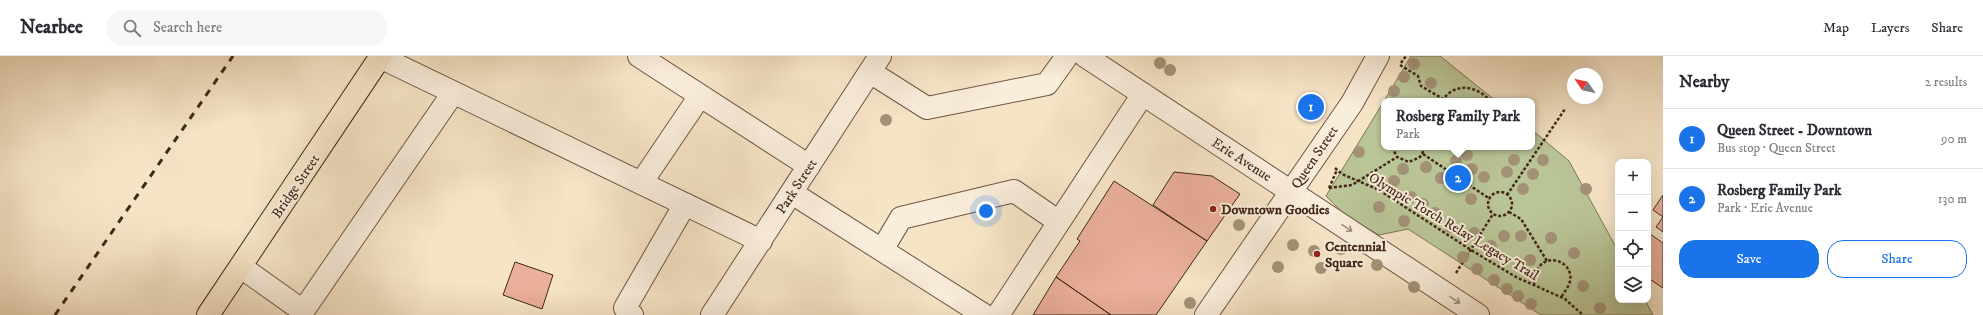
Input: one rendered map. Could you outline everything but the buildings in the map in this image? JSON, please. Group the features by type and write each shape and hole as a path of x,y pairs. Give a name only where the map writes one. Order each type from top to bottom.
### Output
{"main road":[{"name":"Bridge Street","path":"208,315 381,57"}],"street":[{"path":"639,56 809,166"},
{"path":"875,64 927,108 1047,84 1066,56"},
{"name":"Erie Avenue","path":"1085,56 1478,315"},
{"name":"Queen Street","path":"1206,315 1352,103 1378,56"},
{"path":"381,57 761,241"},
{"name":"Park Street","path":"712,315 875,64"},
{"path":"241,266 303,311 453,93"},
{"path":"998,315 1143,94"},
{"path":"640,183 700,96"},
{"path":"882,250 900,218 1014,191 1059,222"},
{"path":"792,193 984,315"},
{"path":"632,315 625,308 685,204"}],"path":[{"path":"1400,65 1418,76 1421,86 1439,98"},
{"path":"1444,98 1449,92 1458,88 1467,87 1484,94 1487,98"},
{"path":"1507,195 1565,109"},
{"path":"1394,150 1397,157 1409,162 1415,161 1423,154 1425,150"},
{"path":"1423,154 1490,199"},
{"path":"1329,188 1352,185 1397,157"},
{"name":"Olympic Torch Relay Legacy Trail","path":"1312,159 1337,169 1342,174 1379,190 1471,250 1534,285 1561,298 1583,315"},
{"path":"1500,192 1507,195 1512,204 1509,212 1502,216 1493,214 1489,207 1490,199 1496,193 1500,192"},
{"path":"1509,212 1521,219 1547,261"},
{"path":"1444,292 1493,214"},
{"path":"1534,285 1540,267 1547,261 1556,260 1561,262 1570,273 1568,287 1561,298"}],"green space":[{"path":"1411,56 1440,56 1492,98 1386,98"},
{"path":"1381,106 1381,150 1535,150 1535,133 1569,161 1615,245 1615,303 1647,303 1653,315 1541,315 1408,229 1379,235 1346,216 1326,196"}],"railway":[{"path":"55,315 233,56"}],"place":[{"name":"Queen Street - Downtown","path":"1311,107"},
{"name":"Rosberg Family Park","path":"1458,178"},
{"name":"Downtown Goodies","path":"1213,209"},
{"name":"Centennial Square","path":"1317,254"}]}
